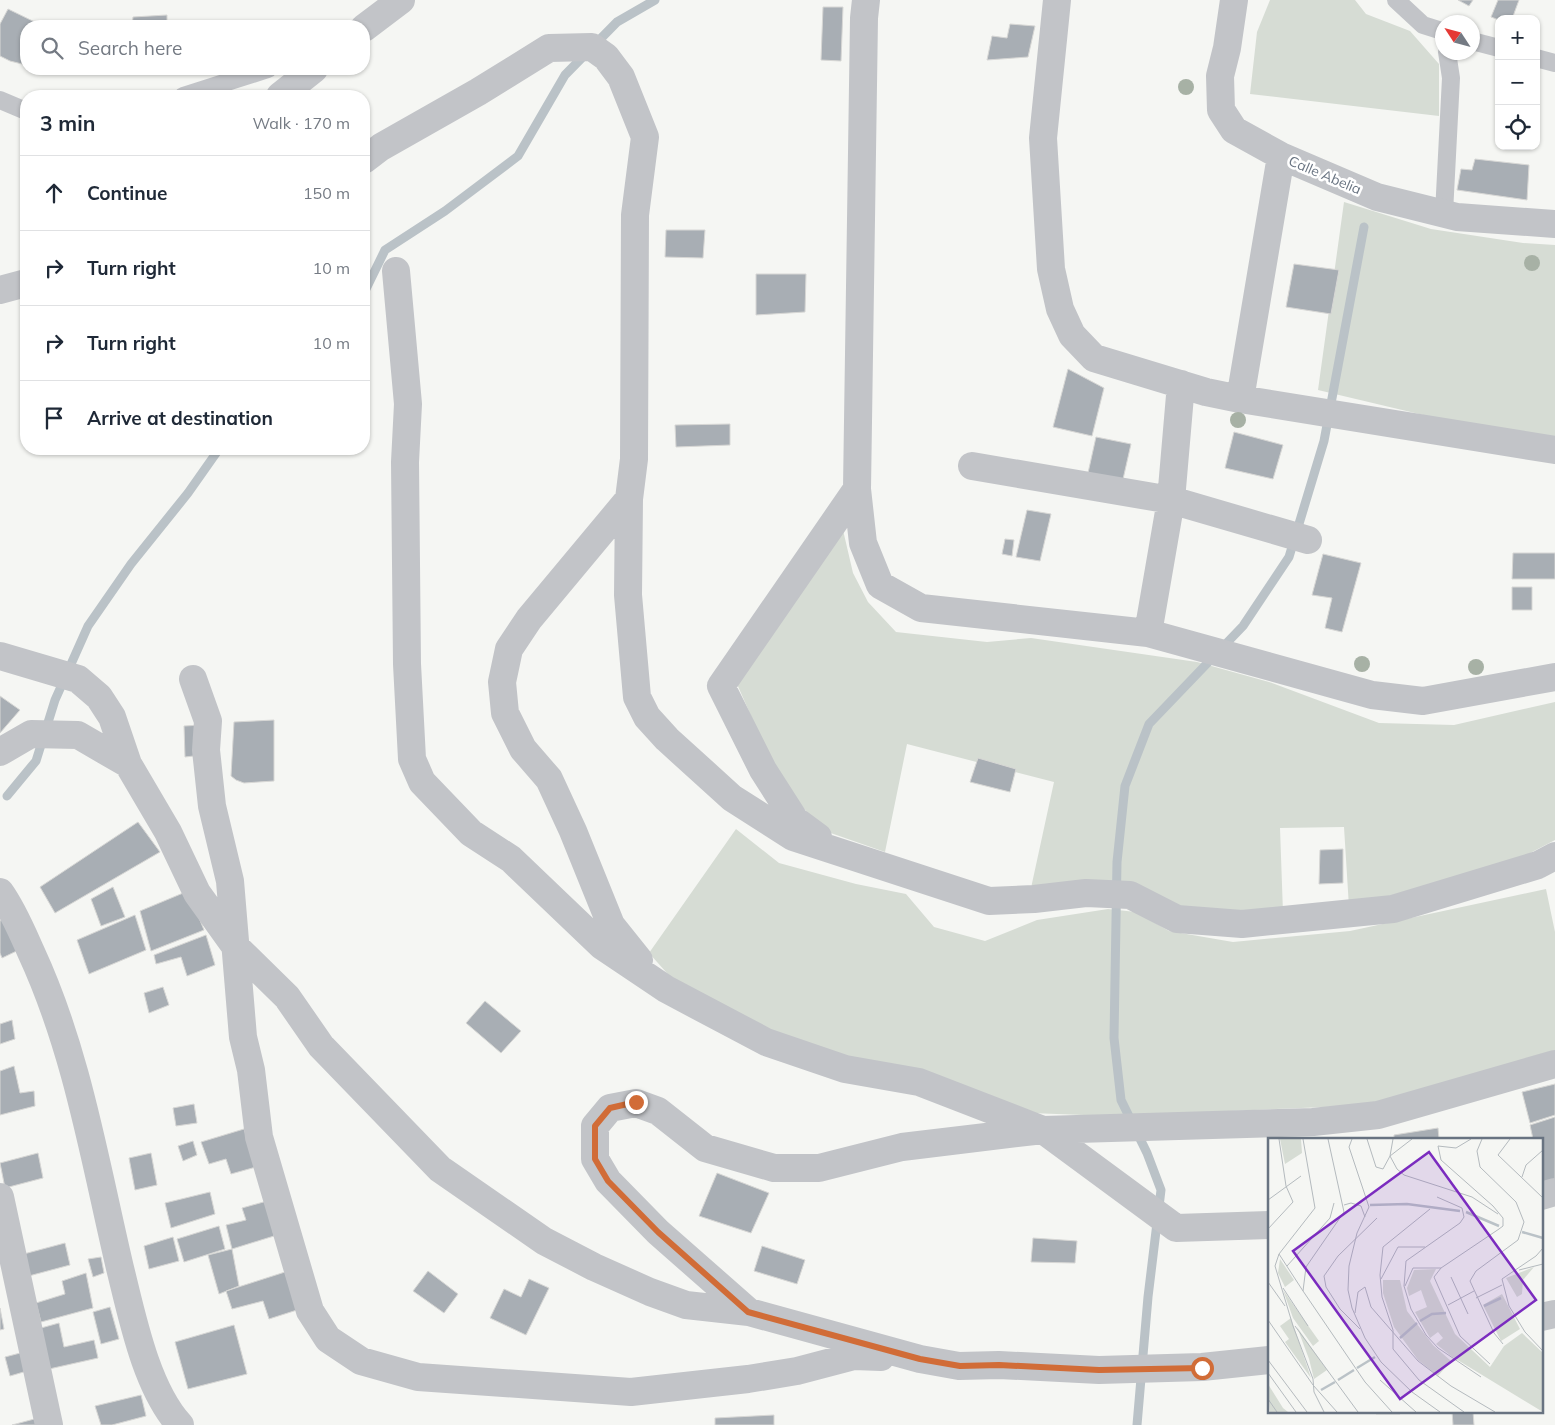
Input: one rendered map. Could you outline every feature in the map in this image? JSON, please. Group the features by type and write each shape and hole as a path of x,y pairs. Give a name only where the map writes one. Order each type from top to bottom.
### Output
{"street":[{"path":"370,23 401,0"},
{"path":"866,0 864,18 858,489 863,543 880,585 921,608 1148,633 1372,695 1423,701 1555,677"},
{"path":"1057,0 1043,138 1051,269 1060,309 1072,335 1094,358 1181,384 1240,399 1555,450"},
{"name":"Calle Abelia","path":"1234,0 1227,48 1220,76 1221,110 1234,130 1281,156 1377,197 1457,217 1555,224"},
{"path":"1227,48 1251,0"},
{"path":"370,155 381,147 478,92 549,48 592,47 606,58 621,77 645,137 635,215 634,459 630,499 628,595 637,696 647,717 667,739 732,798 794,838 989,901 1034,899 1086,893 1130,895 1177,919 1242,924 1393,909 1538,866 1555,856"},
{"path":"288,90 306,75"},
{"path":"1240,399 1281,156"},
{"path":"396,270 408,404 405,462 408,664 412,759 422,782 471,833 511,859 602,946 666,989 766,1042 845,1069 919,1082 1043,1130 1176,1228 1268,1225"},
{"path":"0,290 20,285"},
{"path":"1148,633 1171,500 1181,384"},
{"path":"972,466 1171,500 1308,540"},
{"path":"838,852 795,820 763,770 721,686 858,489"},
{"path":"630,499 529,619 509,649 502,682 506,714 523,749 549,779 573,831 611,925 630,950 666,989"},
{"path":"0,656 78,679 99,697 112,717 128,764 168,832 197,894 235,946 287,997 320,1046 385,1115 440,1168 492,1207 544,1241 594,1267 650,1292 686,1305 748,1312 920,1359 960,1366 999,1365 1099,1370 1202,1368 1268,1360"},
{"path":"193,680 208,721 206,750 212,806 230,881 241,1012 259,1138 310,1311 328,1339 361,1361 418,1377 630,1392 748,1379 796,1371 854,1356 920,1359"},
{"path":"0,752 31,734 78,735 128,764"},
{"path":"0,892 22,932 51,995 74,1078 134,1327 150,1372 172,1416 180,1425"},
{"path":"241,1012 252,996 263,991 273,991 287,997"},
{"path":"748,1312 658,1232 608,1181 595,1159 595,1126 610,1108 636,1102 658,1111 705,1148 774,1168 819,1168 902,1147 1043,1130 1313,1122 1378,1115 1555,1064"},
{"path":"1542,1196 1555,1192"},
{"path":"0,1197 49,1425"},
{"path":"1542,1317 1555,1314"}],"lane":[{"path":"1396,0 1423,25 1435,29"},
{"path":"1480,43 1495,47"},
{"path":"1540,59 1555,63"},
{"path":"1444,214 1451,78 1448,60"},
{"path":"203,90 249,75"},
{"path":"0,100 20,108"}],"shaded area":[{"path":"1270,0 1355,0 1366,14 1410,31 1439,64 1439,116 1250,94 1257,32"},
{"path":"1344,202 1431,229 1523,243 1555,245 1555,437 1457,423 1318,390"},
{"path":"843,530 853,573 868,602 896,632 987,642 1031,638 1197,662 1269,682 1379,723 1454,725 1555,702 1555,840 1513,862 1349,907 1344,827 1280,828 1283,913 1212,916 1031,888 1054,782 907,744 885,852 825,831 781,784 737,684"},
{"path":"736,829 779,863 856,884 906,894 934,927 985,941 1037,920 1108,909 1136,912 1169,931 1233,942 1350,931 1546,889 1555,932 1555,1058 1375,1105 1110,1116 1030,1113 832,1057 740,1020 674,981 649,953"}],"building":[{"path":"1458,0 1473,0 1469,6"},
{"path":"1498,0 1519,0 1513,15 1495,15 1495,18 1491,17"},
{"path":"823,7 843,7 841,61 821,60"},
{"path":"8,9 31,20 20,20 20,64 0,56 0,24"},
{"path":"167,15 167,20 133,20 133,17"},
{"path":"1010,24 1035,26 1028,57 987,60 992,36 1007,38"},
{"path":"1475,159 1529,165 1527,200 1457,190 1461,169 1472,170"},
{"path":"666,230 705,230 703,258 665,257"},
{"path":"1294,264 1339,270 1331,314 1286,307"},
{"path":"756,274 806,274 805,312 756,315"},
{"path":"1068,369 1104,388 1092,436 1053,427"},
{"path":"730,424 730,445 676,447 675,425"},
{"path":"1234,432 1283,445 1273,479 1225,468"},
{"path":"1096,437 1131,444 1121,488 1086,482"},
{"path":"1027,510 1051,514 1040,561 1016,557"},
{"path":"1005,539 1014,540 1012,556 1002,554"},
{"path":"1513,553 1555,553 1555,579 1512,579"},
{"path":"1323,554 1361,563 1342,632 1325,628 1332,598 1312,595"},
{"path":"1512,587 1532,587 1532,610 1512,610"},
{"path":"0,696 20,710 0,733"},
{"path":"274,720 274,781 244,783 236,780 231,776 234,722"},
{"path":"203,725 202,755 185,757 184,726"},
{"path":"978,758 1016,769 1010,792 970,782"},
{"path":"138,822 160,852 55,913 40,887"},
{"path":"1343,849 1343,883 1319,884 1320,850"},
{"path":"113,887 125,917 101,926 91,899"},
{"path":"188,891 204,930 151,951 140,911"},
{"path":"11,914 27,946 2,958 0,953 0,921"},
{"path":"135,915 146,950 89,974 77,940"},
{"path":"206,935 215,965 187,976 181,957 156,964 154,955"},
{"path":"163,987 169,1005 149,1013 144,993"},
{"path":"485,1001 521,1031 501,1053 466,1023"},
{"path":"12,1020 15,1039 0,1044 0,1024"},
{"path":"14,1066 20,1093 34,1091 35,1106 0,1115 0,1071"},
{"path":"1555,1084 1555,1115 1530,1123 1522,1092"},
{"path":"194,1104 197,1123 176,1126 173,1108"},
{"path":"1555,1117 1555,1179 1543,1182 1542,1138 1533,1138 1530,1125"},
{"path":"1438,1128 1439,1138 1394,1138 1394,1135"},
{"path":"244,1129 256,1167 231,1174 226,1159 209,1164 201,1142"},
{"path":"193,1141 197,1155 183,1161 178,1146"},
{"path":"38,1153 43,1178 5,1188 0,1163"},
{"path":"151,1153 157,1185 135,1190 129,1158"},
{"path":"717,1173 769,1193 751,1233 699,1216"},
{"path":"210,1192 215,1214 171,1228 165,1203"},
{"path":"267,1201 274,1236 232,1249 226,1225 246,1220 242,1208"},
{"path":"219,1226 225,1249 184,1262 177,1239"},
{"path":"173,1237 179,1261 149,1269 144,1246"},
{"path":"1033,1238 1077,1241 1075,1263 1031,1262"},
{"path":"65,1243 70,1265 25,1277 20,1255"},
{"path":"762,1246 805,1260 797,1284 754,1271"},
{"path":"232,1249 239,1286 219,1294 208,1255"},
{"path":"101,1257 104,1273 93,1277 88,1259"},
{"path":"428,1271 458,1294 444,1313 413,1291"},
{"path":"285,1272 297,1310 269,1319 263,1301 232,1309 226,1291"},
{"path":"86,1273 93,1308 41,1322 36,1303 65,1294 62,1281"},
{"path":"529,1279 549,1288 526,1335 490,1318 504,1289 521,1297"},
{"path":"110,1307 119,1339 101,1344 93,1312"},
{"path":"0,1308 4,1329 0,1330"},
{"path":"59,1323 64,1347 94,1340 98,1358 49,1369 41,1328"},
{"path":"234,1325 247,1374 188,1389 175,1342"},
{"path":"24,1352 27,1371 10,1376 5,1357"},
{"path":"141,1395 146,1416 112,1425 101,1425 95,1406"},
{"path":"1376,1412 1400,1412 1400,1414 1376,1414"},
{"path":"1452,1412 1473,1412 1474,1425 1453,1425"},
{"path":"774,1415 774,1425 715,1425 715,1418"},
{"path":"38,1418 40,1425 12,1425"}],"waterway":[{"path":"370,281 385,250 445,211 518,156 565,75 617,22 655,0"},
{"path":"1137,1425 1148,1297 1161,1190 1147,1153 1121,1100 1114,1038 1117,862 1125,786 1149,724 1243,626 1289,557 1324,441 1364,227"},
{"path":"7,796 36,761 55,700 88,626 131,564 188,493 215,455"}],"route":[{"path":"636,1102 610,1108 595,1126 595,1159 608,1181 658,1232 748,1312 920,1359 960,1366 999,1365 1099,1370 1202,1368"}]}
